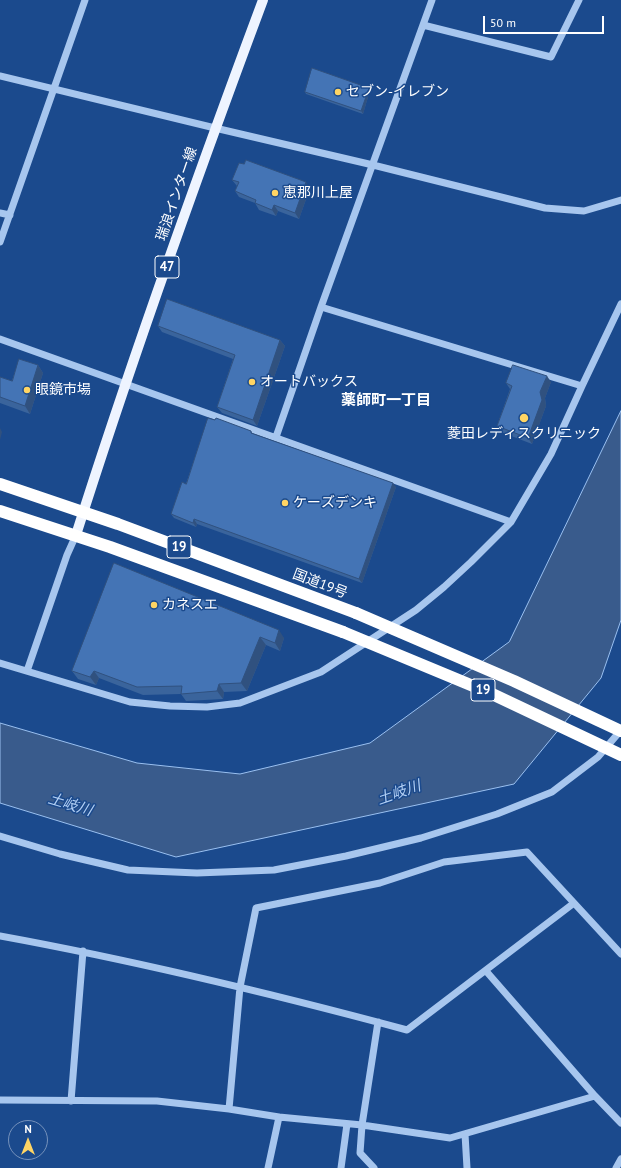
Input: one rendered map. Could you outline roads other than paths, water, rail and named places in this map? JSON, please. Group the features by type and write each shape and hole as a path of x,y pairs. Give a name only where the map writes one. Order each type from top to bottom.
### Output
{"highway":[{"name":"国道19号","path":"0,484 83,511 356,613 514,681 621,730"},
{"name":"19","path":"0,511 76,535 343,632 490,694 621,755"}],"main road":[{"name":"瑞浪インター線","path":"76,535 126,383 215,128 263,0"}],"street":[{"path":"0,242 85,0"},
{"path":"276,437 321,306 432,0"},
{"path":"423,25 552,57 579,0"},
{"path":"0,76 215,128 373,164 545,208 584,211 621,200"},
{"path":"0,213 10,215"},
{"path":"0,663 130,702 200,707 240,703 321,672 416,610 466,567 511,522 552,454 621,304"},
{"path":"321,306 582,386"},
{"path":"0,339 511,522"},
{"path":"27,671 67,555 76,535"},
{"path":"0,836 60,854 128,870 197,873 274,870 346,856 421,838 498,814 552,792 598,757 621,730"},
{"path":"229,1109 240,988 256,908 380,883 444,862 527,852 621,954"},
{"path":"0,936 83,951 240,988 407,1030 574,903"},
{"path":"70,1100 83,951"},
{"path":"486,971 595,1096 621,1122"},
{"path":"374,1168 360,1153 362,1126 378,1022"},
{"path":"0,1100 157,1101 450,1138 595,1096"},
{"path":"268,1168 279,1117"},
{"path":"341,1168 347,1124"},
{"path":"465,1134 467,1168"},
{"path":"616,1168 621,1159"}],"water":[{"name":"土岐川","path":"621,411 621,620 601,678 514,784 176,857 0,803 0,723 137,763 240,774 370,743 509,642"}],"place":[{"name":"セブン-イレブン","path":"338,92"},
{"name":"恵那川上屋","path":"275,193"},
{"name":"オートバックス","path":"252,382"},
{"name":"眼鏡市場","path":"27,390"},
{"name":"菱田レディスクリニック","path":"524,418"},
{"name":"ケーズデンキ","path":"285,503"},
{"name":"カネスエ","path":"154,605"}],"district":[{"name":"薬師町一丁目","path":"386,401"}]}
